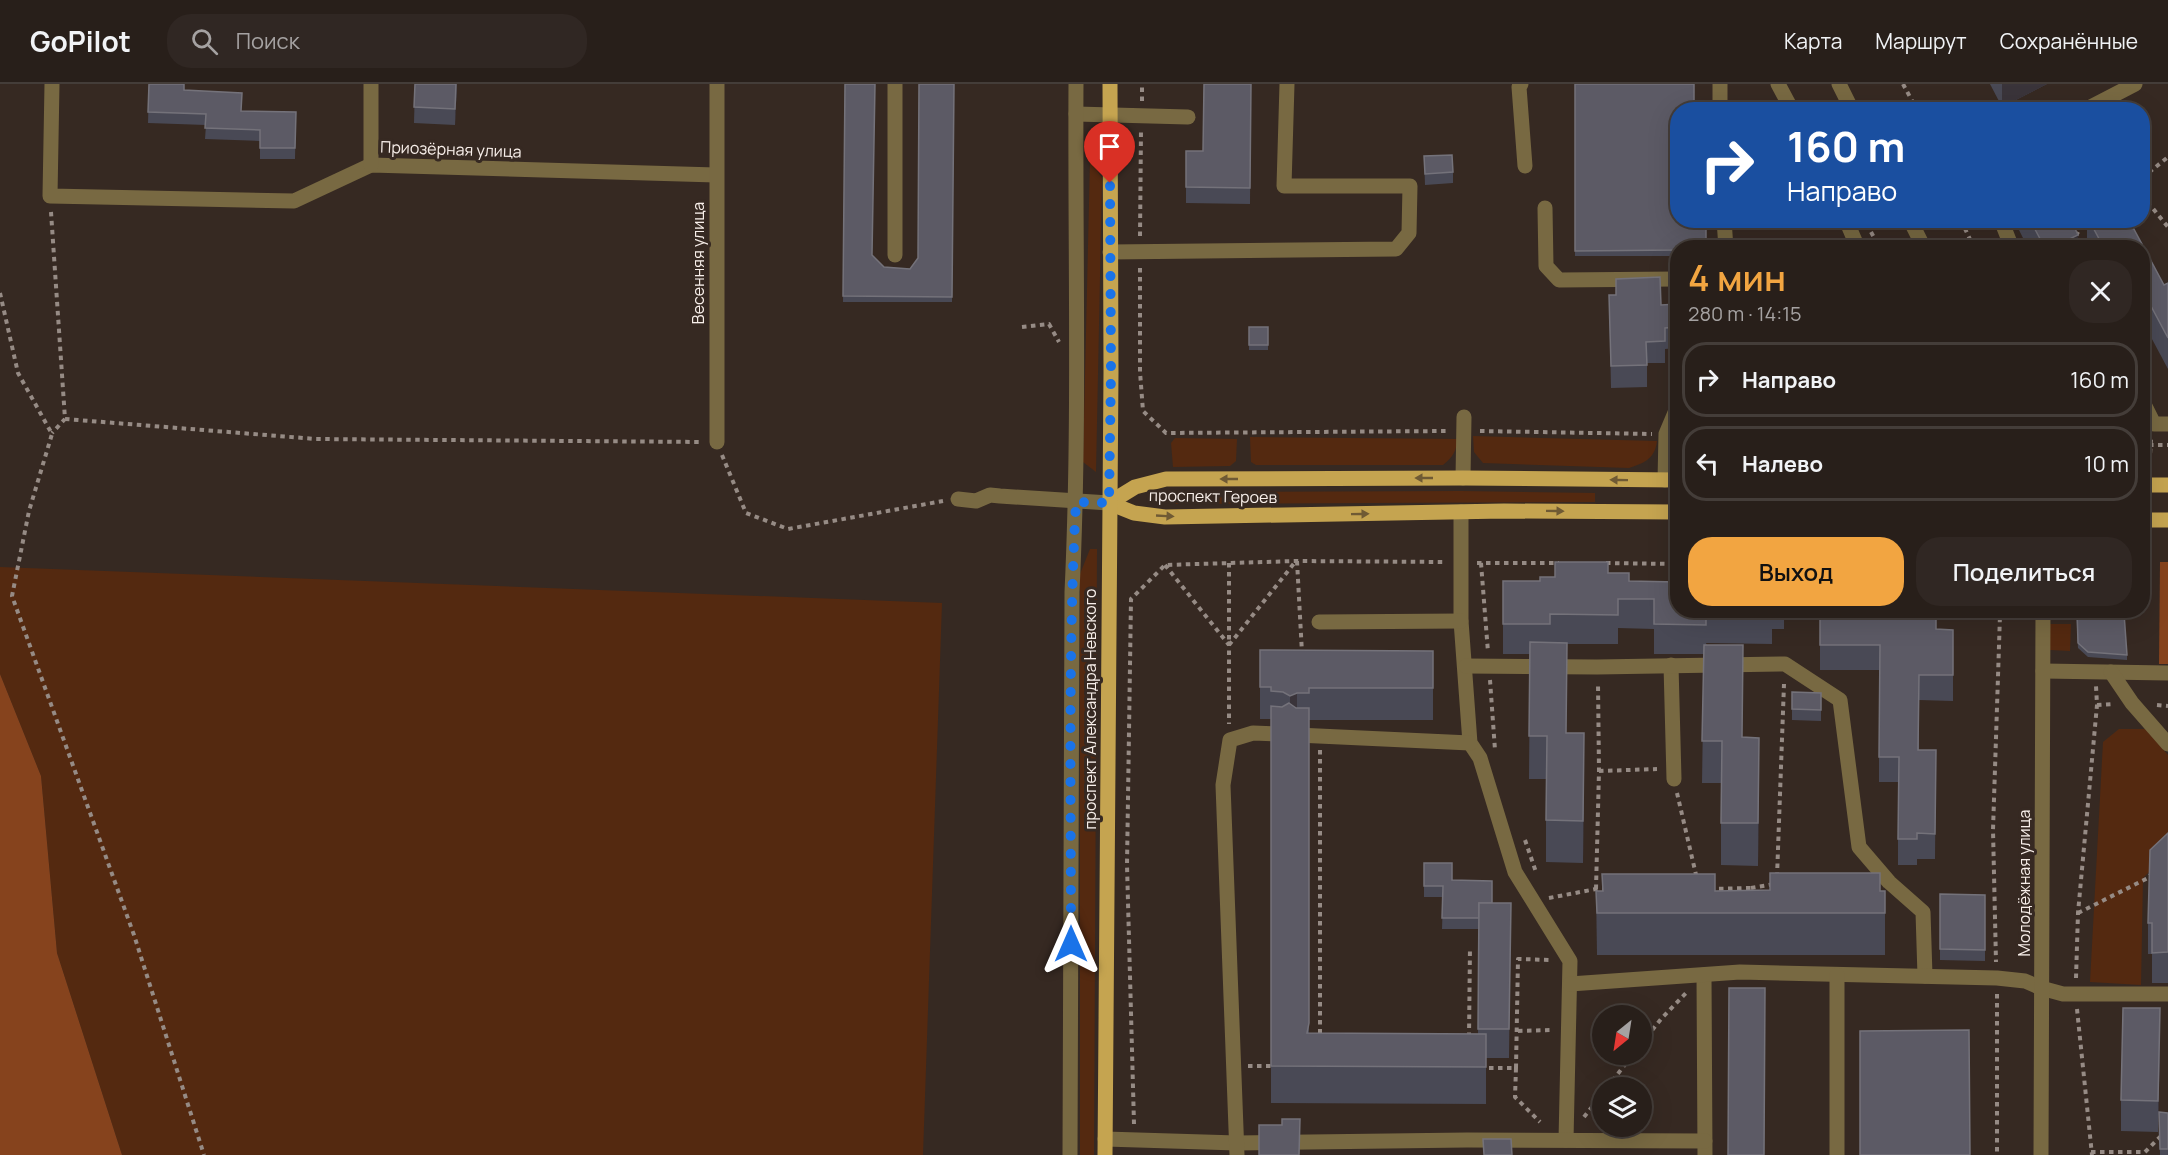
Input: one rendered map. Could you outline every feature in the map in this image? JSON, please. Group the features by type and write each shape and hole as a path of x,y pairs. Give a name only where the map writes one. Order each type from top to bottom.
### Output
{"main road":[{"name":"проспект Александра Невского","path":"1105,1147 1111,372 1110,84"},
{"name":"проспект Героев","path":"1109,503 1135,487 1166,479 1670,480"},
{"path":"2150,485 2168,485"},
{"name":"проспект Героев","path":"1109,503 1134,513 1165,517 1461,512 1670,512"},
{"path":"2150,520 2168,520"}],"street":[{"path":"50,196 52,84"},
{"path":"371,84 371,165"},
{"name":"Весенняя улица","path":"717,84 717,442"},
{"path":"895,84 895,255"},
{"path":"1070,1155 1072,592 1078,374 1076,84"},
{"path":"1110,252 1396,249 1409,233 1410,186 1284,186 1287,84"},
{"path":"1521,84 1519,87 1525,166"},
{"path":"1720,84 1720,102"},
{"path":"1778,84 1788,102"},
{"path":"1839,84 1848,102"},
{"path":"2100,102 2135,84"},
{"path":"1076,114 1188,117"},
{"name":"Приозёрная улица","path":"50,196 294,201 371,165 716,175"},
{"path":"1545,208 1546,266 1559,280 1670,279"},
{"path":"2150,410 2161,424"},
{"path":"1462,478 1464,424"},
{"path":"1670,425 1666,434 1670,471"},
{"path":"958,499 976,501 990,495 1109,503"},
{"path":"1461,512 1461,621 1470,743 1480,758 1515,872 1570,960 1566,1140"},
{"name":"Молодёжная улица","path":"2041,1155 2043,618"},
{"path":"1319,622 1461,621"},
{"path":"1466,666 1490,668 1785,664 1840,700 1859,847 1889,882 1923,912 1925,976"},
{"path":"1671,665 1673,773"},
{"path":"2043,671 2168,673"},
{"path":"2103,672 2168,744"},
{"path":"1237,1149 1224,785 1230,740 1253,733 1470,743"},
{"path":"1570,984 1740,972 1997,978 2025,981 2041,988 2076,994 2168,994"},
{"path":"1105,1147 1135,1140 1237,1149 1566,1140 1705,1148 1704,975"},
{"path":"1837,975 1837,1155"}],"path":[{"path":"1903,84 1913,102"},
{"path":"2150,172 2168,157"},
{"path":"50,196 65,419 52,434 29,511 12,596 134,935 204,1155"},
{"path":"2150,205 2168,227"},
{"path":"2070,230 2075,240"},
{"path":"0,293 18,373 52,434"},
{"path":"1022,327 1049,324"},
{"path":"65,419 316,439 717,442 746,513 788,529 958,499"},
{"path":"1166,434 1464,424 1666,434"},
{"path":"2161,424 2150,445 2168,445"},
{"path":"1229,645 1297,561"},
{"path":"1297,561 1303,659"},
{"path":"1135,1140 1127,865 1131,599 1165,565 1297,561 1562,563"},
{"path":"1229,563 1230,740"},
{"path":"1481,563 1495,756"},
{"path":"1596,563 1670,564"},
{"path":"1165,565 1229,645"},
{"path":"1997,1155 1997,978 1993,830 2000,618"},
{"path":"2103,672 2097,705 2078,913 2076,994 2091,1153 2145,1152 2168,1129"},
{"path":"1599,771 1673,773 1699,889 1751,888 1777,884 1784,684"},
{"path":"1596,889 1599,771 1598,689"},
{"path":"1320,737 1320,1043"},
{"path":"1522,833 1538,877"},
{"path":"2078,913 2148,878 2155,871"},
{"path":"1748,900 1751,888"},
{"path":"1552,909 1543,899 1596,889 1608,889"},
{"path":"1468,1046 1470,947"},
{"path":"1540,1122 1515,1097 1518,959 1570,960"},
{"path":"1652,1030 1692,988"},
{"path":"1518,1030 1569,1030"},
{"path":"1615,1077 1625,1065"},
{"path":"1468,1068 1516,1068"}],"shaded area":[{"path":"1090,160 1102,178 1096,472 1083,462"},
{"path":"1473,436 1657,441 1654,452 1648,459 1629,468 1483,463 1474,452"},
{"path":"1250,437 1458,439 1454,454 1443,465 1256,465 1251,462"},
{"path":"1175,438 1237,439 1236,461 1230,466 1173,467 1171,443"},
{"path":"1173,492 1595,493 1595,502 1175,504"},
{"path":"1090,549 1097,549 1094,1155 1080,1155 1080,574"},
{"path":"2160,562 2168,562 2168,664 2159,664"},
{"path":"0,567 942,603 923,1155 122,1155 57,953 41,776 0,674"},
{"path":"2048,624 2071,624 2070,651 2050,650"},
{"path":"0,674 41,776 57,953 122,1155 0,1155"},
{"path":"2119,729 2145,729 2168,755 2168,853 2143,878 2141,985 2090,982 2103,742"}],"building":[{"path":"149,84 184,84 184,90 242,93 241,111 296,112 295,148 260,148 260,130 205,128 206,114 148,112"},
{"path":"415,84 456,84 455,109 414,107"},
{"path":"845,84 875,84 872,255 884,267 910,269 918,258 919,84 954,84 952,297 843,296"},
{"path":"1204,84 1251,84 1250,188 1186,187 1186,151 1203,151"},
{"path":"1575,84 1694,84 1694,102 1670,102 1670,228 1706,228 1706,240 1670,240 1670,250 1575,251"},
{"path":"1452,155 1453,172 1425,174 1424,156"},
{"path":"2034,228 2075,228 2078,235 2068,240 2041,240"},
{"path":"2093,228 2133,228 2140,240 2100,240"},
{"path":"2150,259 2164,285 2168,283 2168,338 2150,304"},
{"path":"1660,277 1661,305 1670,304 1670,328 1665,328 1665,341 1646,342 1647,365 1611,366 1609,295 1616,295 1616,279"},
{"path":"1249,327 1268,327 1268,345 1249,345"},
{"path":"1555,562 1608,562 1608,573 1629,573 1629,581 1670,582 1670,618 1706,618 1706,625 1654,624 1654,599 1618,599 1618,615 1550,614 1550,624 1503,624 1503,581 1540,581 1540,577 1555,577"},
{"path":"1820,618 1936,618 1936,629 1953,630 1953,675 1919,675 1918,750 1936,750 1935,834 1917,833 1917,839 1898,839 1899,757 1879,757 1880,645 1820,645"},
{"path":"2077,618 2124,618 2127,655 2088,652 2078,643"},
{"path":"1530,642 1567,643 1566,733 1584,733 1583,821 1546,820 1547,736 1529,736"},
{"path":"1704,645 1743,645 1742,737 1759,738 1758,823 1721,823 1722,741 1702,741"},
{"path":"1260,650 1433,651 1433,688 1309,688 1309,693 1297,693 1290,696 1283,692 1271,691 1271,687 1260,687"},
{"path":"1792,692 1821,693 1821,710 1792,709"},
{"path":"1289,703 1296,708 1309,708 1309,1023 1307,1033 1486,1034 1486,1067 1271,1066 1271,706 1282,707"},
{"path":"2168,833 2168,952 2152,953 2152,923 2148,923 2150,850"},
{"path":"1424,863 1452,863 1452,880 1492,881 1492,903 1479,903 1479,918 1442,918 1443,886 1424,886"},
{"path":"1770,873 1880,873 1880,891 1885,891 1885,913 1597,913 1596,891 1603,891 1602,874 1715,874 1715,891 1770,890"},
{"path":"1940,894 1985,895 1985,950 1940,949"},
{"path":"1479,903 1511,903 1509,1029 1478,1029"},
{"path":"1729,988 1765,988 1764,1155 1728,1155"},
{"path":"2123,1008 2160,1008 2158,1101 2121,1100"},
{"path":"1969,1030 1970,1155 1860,1155 1860,1031"},
{"path":"2159,1112 2168,1113 2168,1149 2160,1149"},
{"path":"1282,1119 1300,1119 1299,1155 1259,1155 1259,1125 1282,1125"},
{"path":"1483,1139 1511,1139 1512,1155 1484,1155"}],"route":[{"path":"1071,944 1072,592 1076,502 1109,503 1110,183"}]}
